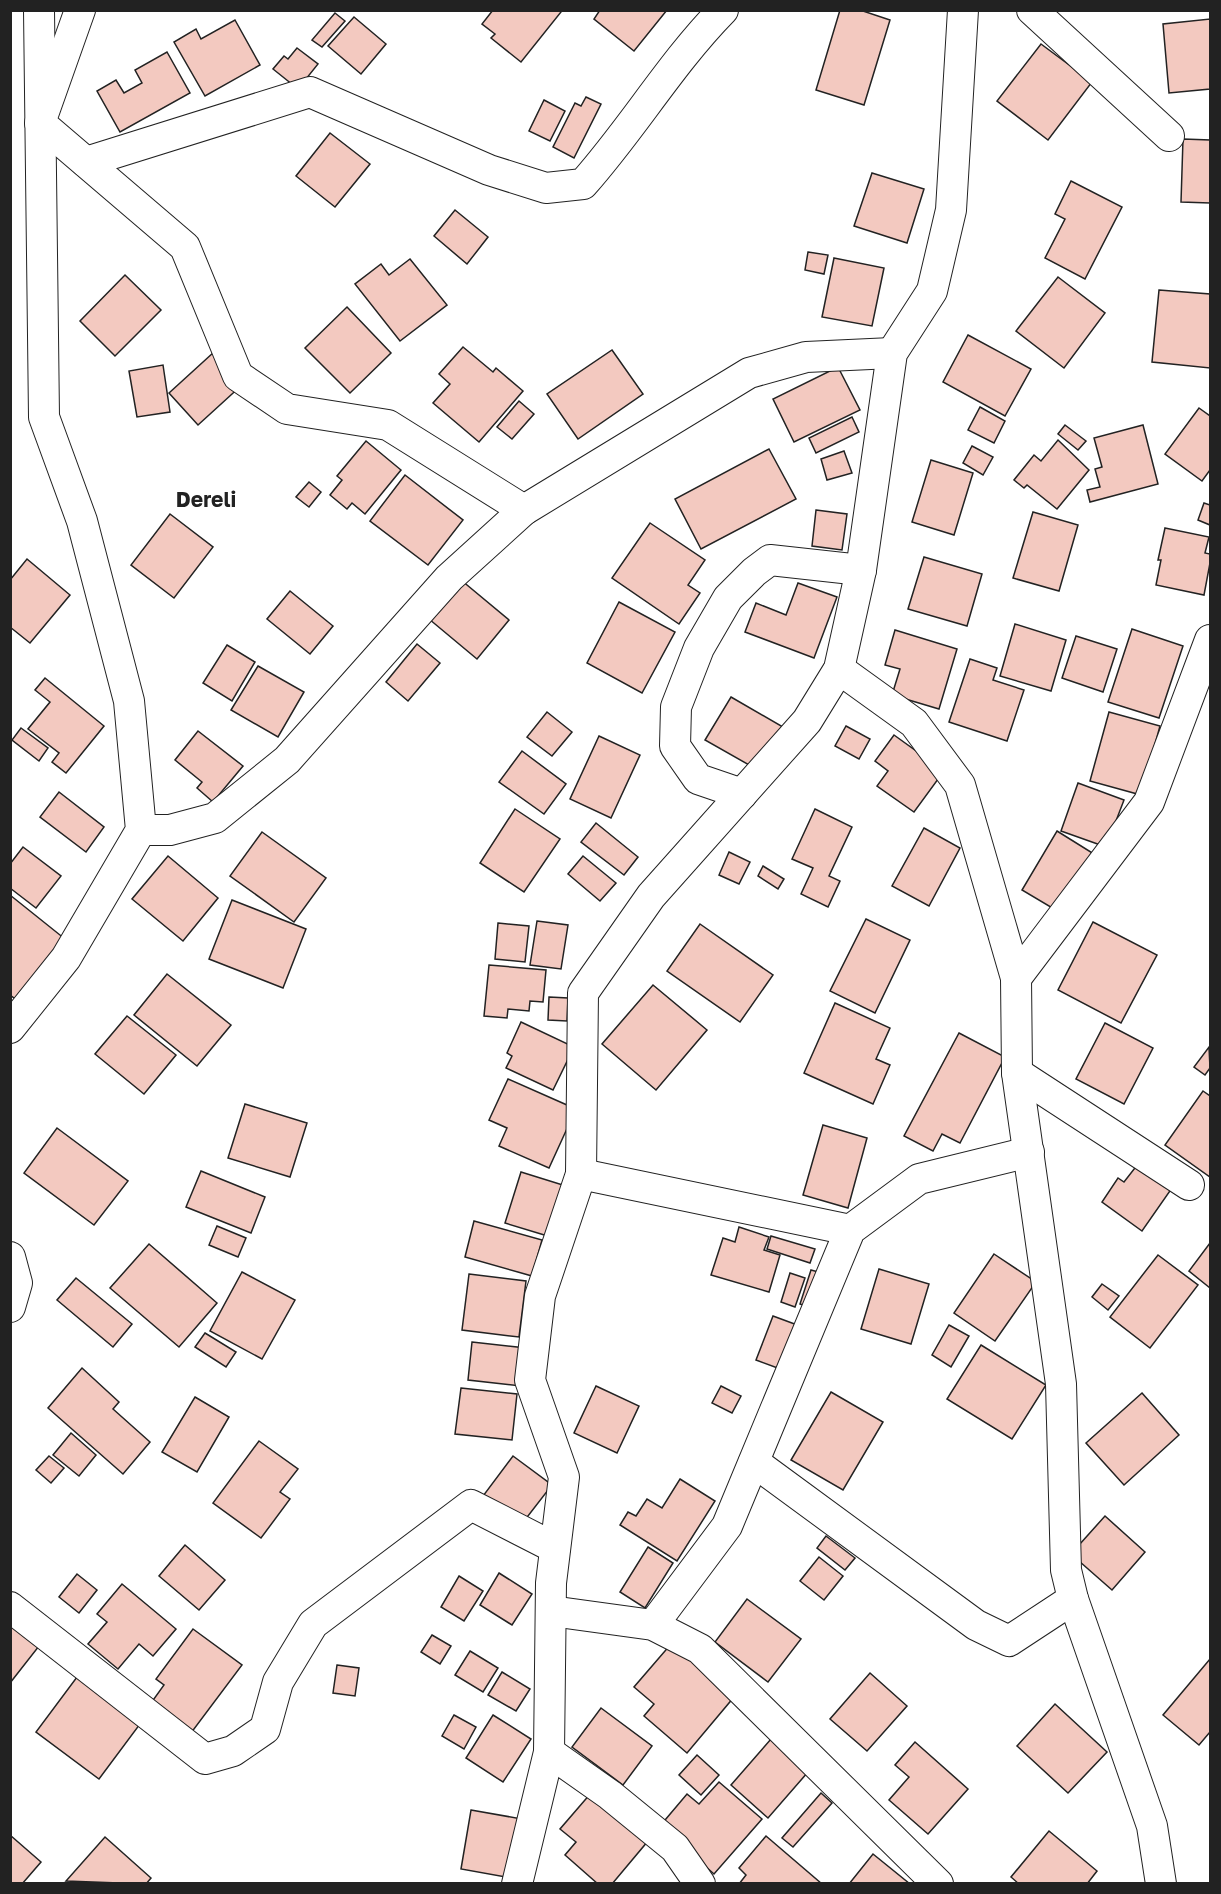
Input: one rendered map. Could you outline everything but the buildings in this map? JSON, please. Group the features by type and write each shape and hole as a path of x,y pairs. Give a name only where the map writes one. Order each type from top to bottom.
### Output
{"street":[{"path":"10,1028 66,958 141,830 129,700 82,521 44,417 39,10"},
{"path":"40,123 80,10"},
{"path":"86,162 310,92 489,170 546,188 583,184 611,153 693,41 723,10"},
{"path":"517,1884 549,1752 550,1583 564,1477 530,1380 540,1296 581,1174 583,993 651,896 807,721 839,669 861,570 880,419 892,353 932,291 951,210 963,10"},
{"path":"1032,10 1169,136"},
{"path":"40,123 185,247 238,376 287,409 388,425 524,510"},
{"path":"141,830 170,830 215,818 287,760 449,578 524,510 748,373 806,357 892,353"},
{"path":"742,794 698,779 675,746 676,707 699,648 728,598 754,572 770,560 861,570"},
{"path":"1016,978 1149,802 1210,640"},
{"path":"839,669 914,723 960,785 1016,978 1017,1073 1061,1384 1066,1570 1073,1599 1152,1826 1161,1884"},
{"path":"1017,1073 1189,1185"},
{"path":"653,1625 727,1526 850,1230 920,1179 1029,1152"},
{"path":"581,1174 850,1230"},
{"path":"10,1257 17,1283 10,1307"},
{"path":"754,1462 976,1625 1009,1641 1073,1599"},
{"path":"10,1607 205,1759 233,1751 265,1729 278,1682 313,1624 471,1505 555,1548"},
{"path":"551,1611 653,1625 700,1648 938,1884"},
{"path":"549,1752 610,1795 675,1848 700,1884"}],"district":[{"name":"Dereli","path":"206,500"}]}
